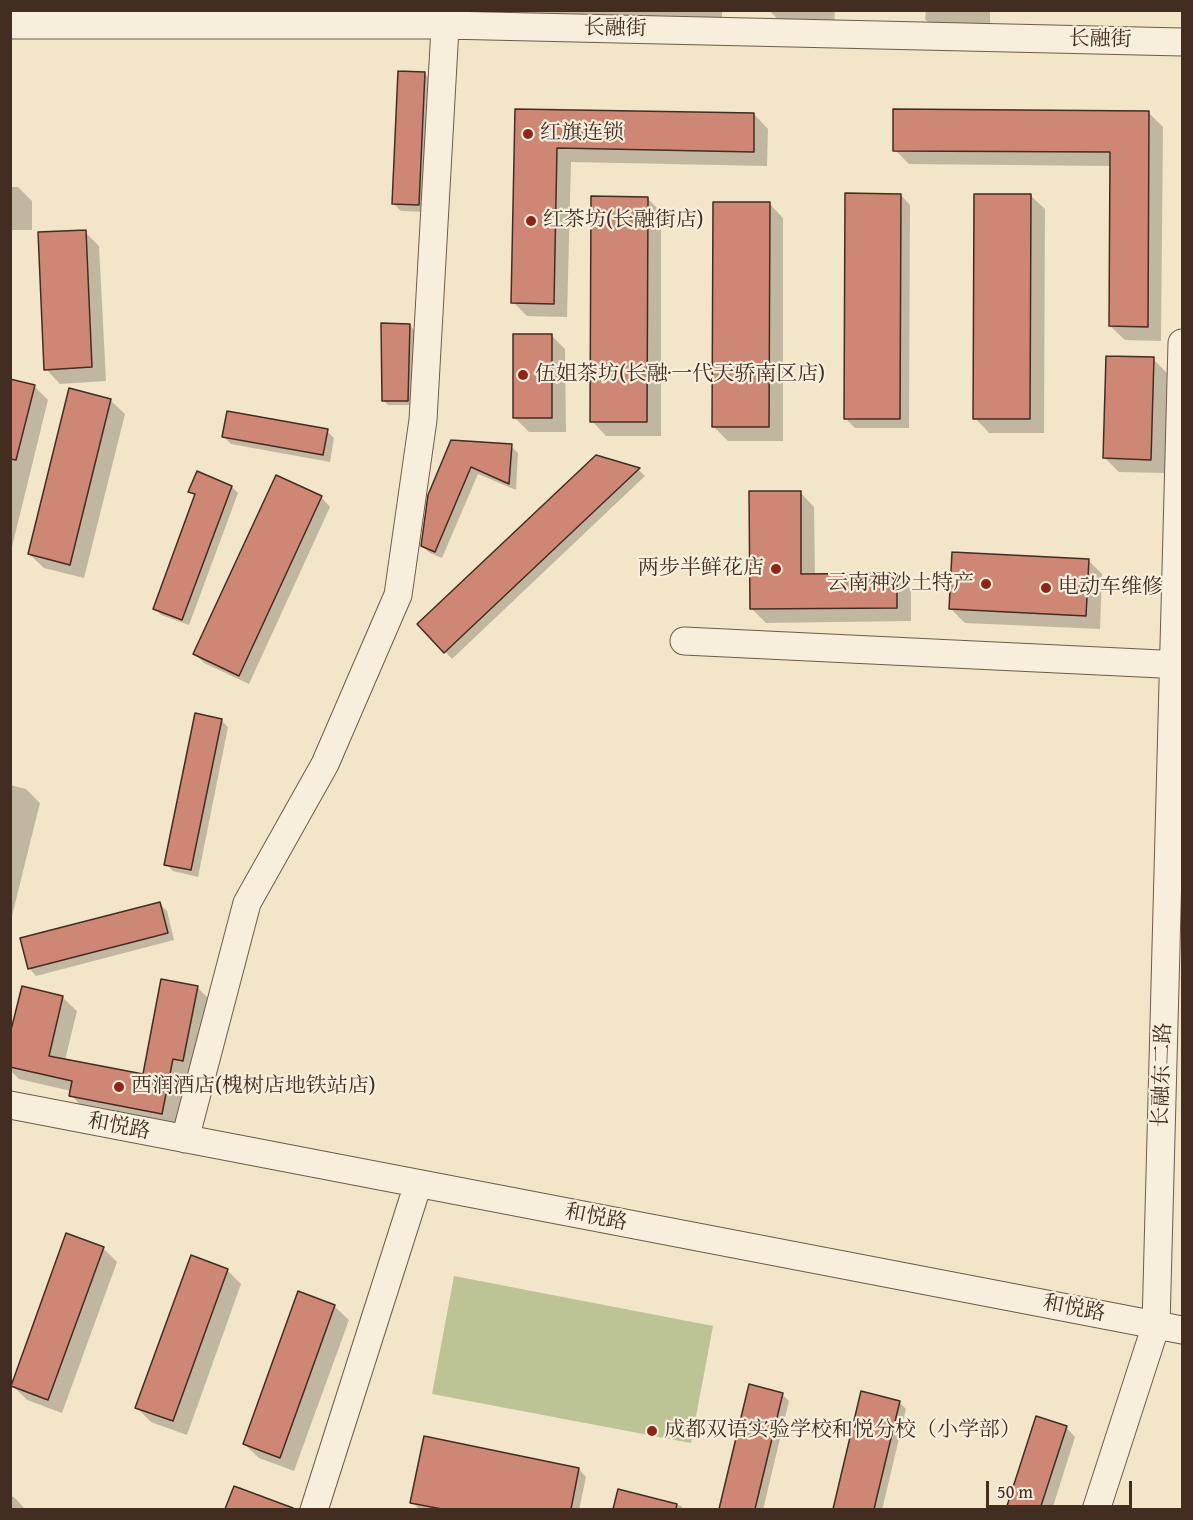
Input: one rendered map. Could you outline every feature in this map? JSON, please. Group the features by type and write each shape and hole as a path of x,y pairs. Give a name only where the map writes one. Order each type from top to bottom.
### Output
{"street":[{"name":"长融街","path":"10,26 446,18 1182,42"},
{"path":"185,1139 247,903 325,764 398,595 423,420 446,18"},
{"name":"长融东二路","path":"1096,1509 1156,1325 1179,664 1182,343"},
{"path":"684,640 1179,664"},
{"name":"和悦路","path":"10,1105 1182,1330"},
{"path":"314,1509 418,1184"}],"green space":[{"path":"454,1276 713,1326 691,1443 432,1394"}],"building":[{"path":"398,71 425,72 419,205 392,204"},
{"path":"515,109 754,113 754,152 557,148 554,304 511,303"},
{"path":"893,109 1149,111 1148,327 1109,326 1110,152 893,151"},
{"path":"845,193 901,194 900,419 844,419"},
{"path":"974,194 1031,194 1030,419 973,419"},
{"path":"591,196 648,197 647,422 590,422"},
{"path":"713,202 770,202 769,427 712,427"},
{"path":"86,230 92,367 44,370 38,232"},
{"path":"381,323 410,324 408,401 382,401"},
{"path":"513,334 552,334 552,418 513,418"},
{"path":"1106,356 1154,357 1151,460 1103,458"},
{"path":"10,379 35,385 16,460 10,459"},
{"path":"69,388 111,399 70,565 28,554"},
{"path":"227,411 328,429 323,455 222,437"},
{"path":"451,440 512,444 509,484 471,467 435,552 421,546 428,495"},
{"path":"596,455 640,468 444,653 417,624"},
{"path":"197,471 232,486 182,620 153,609 195,494 188,492"},
{"path":"276,475 322,496 239,676 193,654"},
{"path":"749,491 801,491 801,574 897,573 897,608 750,609"},
{"path":"952,552 1089,559 1086,616 949,609"},
{"path":"195,713 222,719 191,870 164,865"},
{"path":"160,902 168,933 28,969 20,938"},
{"path":"161,979 198,986 183,1061 173,1059 162,1114 69,1096 72,1081 10,1067 10,1034 22,986 63,996 49,1056 143,1074"},
{"path":"66,1233 104,1247 48,1400 11,1386"},
{"path":"191,1255 228,1269 173,1421 135,1408"},
{"path":"298,1291 335,1305 280,1458 243,1444"},
{"path":"749,1384 783,1393 755,1509 719,1509"},
{"path":"861,1391 900,1401 874,1509 833,1509"},
{"path":"1036,1416 1067,1426 1040,1509 1006,1509"},
{"path":"424,1436 579,1468 571,1509 442,1509 410,1503"},
{"path":"234,1486 293,1508 293,1509 225,1509"},
{"path":"618,1489 677,1504 676,1509 613,1509"}],"place":[{"name":"红旗连锁","path":"528,134"},
{"name":"红茶坊(长融街店)","path":"531,221"},
{"name":"伍姐茶坊(长融·一代天骄南区店)","path":"523,375"},
{"name":"两步半鲜花店","path":"776,569"},
{"name":"云南神沙土特产","path":"986,584"},
{"name":"电动车维修","path":"1046,588"},
{"name":"西润酒店(槐树店地铁站店)","path":"119,1087"},
{"name":"成都双语实验学校和悦分校（小学部）","path":"652,1431"}]}
